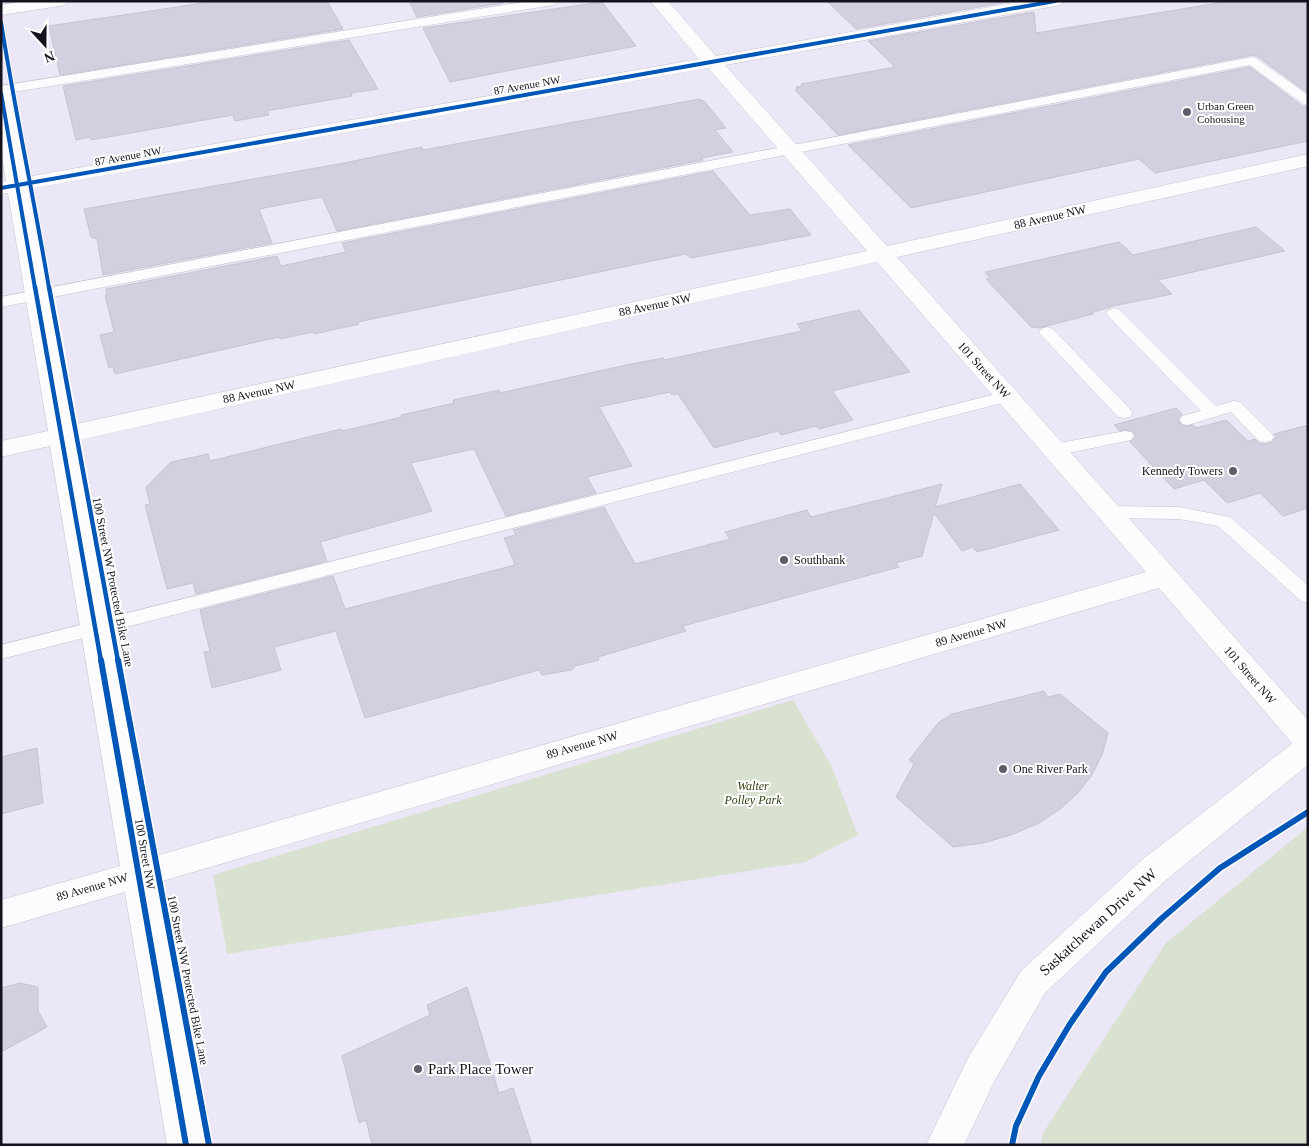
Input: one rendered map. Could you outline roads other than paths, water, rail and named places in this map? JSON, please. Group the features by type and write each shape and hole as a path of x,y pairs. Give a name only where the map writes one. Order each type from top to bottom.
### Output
{"street":[{"path":"1,10 59,1"},
{"name":"101 Street NW","path":"658,1 1008,396 1163,577 1308,741"},
{"name":"87 Avenue NW","path":"9,187 1055,1"},
{"name":"100 Street NW","path":"1,91 9,187 37,295 186,1145"},
{"name":"88 Avenue NW","path":"1,449 1308,160"},
{"name":"89 Avenue NW","path":"1,914 1163,577"},
{"name":"Saskatchewan Drive NW","path":"945,1145 982,1068 1033,982 1155,869 1308,748"}],"lane":[{"path":"1,91 553,1"},
{"path":"1,302 1252,62 1308,101"},
{"path":"1114,313 1212,413"},
{"path":"1047,332 1124,414"},
{"path":"1,652 1008,396"},
{"path":"1188,420 1234,406 1265,437"},
{"path":"1054,450 1125,436"},
{"path":"1108,512 1179,513 1224,521 1308,596"}],"place":[{"name":"Urban Green Cohousing","path":"1187,112"},
{"name":"Kennedy Towers","path":"1233,471"},
{"name":"Southbank","path":"784,560"},
{"name":"One River Park","path":"1003,769"},
{"name":"Park Place Tower","path":"418,1069"}],"park label":[{"name":"Walter Polley Park","path":"753,793"}]}
